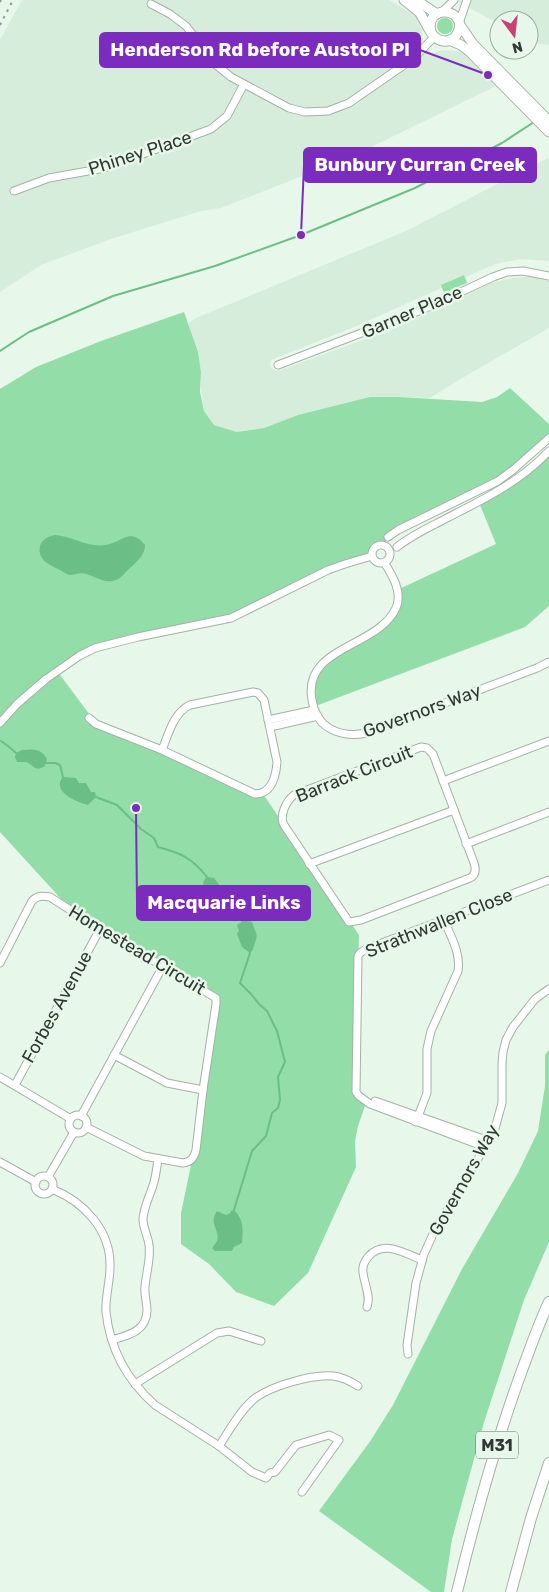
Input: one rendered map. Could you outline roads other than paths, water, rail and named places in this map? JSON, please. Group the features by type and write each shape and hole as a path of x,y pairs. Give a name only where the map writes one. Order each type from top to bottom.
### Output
{"highway":[{"name":"M31","path":"457,1592 496,1447 511,1400 549,1302"},
{"path":"512,1592 531,1518 549,1463"}],"main road":[{"path":"404,0 418,12 432,34 441,41 449,40 456,35 459,24"},
{"path":"416,0 439,13 448,12 453,14 473,44 549,132"},
{"path":"432,34 431,22 439,13"},
{"path":"449,40 466,49 549,121"}],"street":[{"path":"439,13 454,0"},
{"path":"459,24 467,0"},
{"path":"151,4 180,20 215,64 231,77 294,110 313,113 328,111 349,103 402,67 424,48 432,34"},
{"name":"Phiney Place","path":"14,191 49,178 105,168 211,129 227,116 244,84"},
{"name":"Garner Place","path":"278,365 424,309 508,272 523,271 549,276"},
{"path":"388,537 398,530 498,481 549,438"},
{"path":"398,547 415,535 498,492 524,474 549,451"},
{"path":"384,546 388,549 388,559 384,562 377,562 372,556 372,551 376,547 384,546"},
{"path":"0,723 46,679 79,656 95,648 231,618 328,570 372,556"},
{"path":"269,723 316,713 311,695 311,685 316,671 322,663 329,657 374,632 392,614 398,597 395,580 384,562"},
{"name":"Governors Way","path":"316,713 324,724 334,730 346,734 361,735 549,662"},
{"path":"89,718 96,724 162,750 256,794 267,792 270,788 277,762 264,700 258,693 253,692 190,705 184,708 178,714 162,750"},
{"path":"443,781 549,741"},
{"name":"Barrack Circuit","path":"421,747 427,748 432,752 454,810 475,868 472,877 355,922 349,922 346,919 281,820 288,801 294,795 421,747"},
{"path":"310,864 454,810"},
{"path":"466,844 549,812"},
{"name":"Strathwallen Close","path":"418,1119 371,1100 367,1101 356,1092 358,956 366,949 549,880"},
{"name":"Homestead Circuit","path":"0,963 32,901 36,897 50,897 216,998 194,1158 186,1162 158,1159 140,1154 86,1127"},
{"path":"444,920 458,953 459,965 431,1031 427,1049 427,1093 418,1119 487,1144"},
{"name":"Forbes Avenue","path":"15,1085 100,929"},
{"path":"81,1116 163,966"},
{"name":"Governors Way","path":"408,1354 407,1345 413,1303 422,1260 434,1232 487,1144 496,1125 502,1104 502,1064 506,1040 513,1027 535,999 549,989"},
{"path":"114,1055 167,1083 203,1090"},
{"path":"0,1077 71,1119"},
{"path":"75,1115 81,1116 86,1120 86,1127 82,1132 74,1132 69,1126 71,1119 75,1115"},
{"path":"48,1177 74,1132"},
{"path":"112,1340 133,1334 139,1330 146,1317 147,1309 144,1297 150,1252 143,1219 155,1181 158,1159"},
{"path":"0,1162 36,1182"},
{"path":"36,1182 42,1177 48,1177"},
{"path":"36,1182 36,1188 40,1193 48,1193 52,1189 52,1182 48,1177"},
{"path":"52,1189 60,1192 85,1210 102,1230 110,1257 106,1310 115,1352 135,1384 155,1404 219,1446 252,1472 266,1478 270,1473 276,1472 296,1445 329,1435 339,1440 302,1492"},
{"path":"367,1307 369,1298 363,1268 365,1261 372,1252 380,1248 390,1248 422,1260"},
{"path":"135,1384 217,1333 229,1331 261,1341"},
{"path":"219,1446 248,1405 260,1394 306,1378 323,1376 340,1377 358,1386"}],"waterway":[{"path":"0,351 29,332 113,296 215,266 301,235 415,188 502,143 534,122"},
{"path":"1,741 16,753"},
{"path":"46,763 60,765 63,777"},
{"path":"96,797 117,805 141,829 154,838 158,847 186,857 207,877"},
{"path":"238,916 242,921"},
{"path":"234,1210 252,1151 266,1136 272,1113 278,1108 280,1100 278,1077 285,1062 277,1031 267,1011 240,983 250,953"}],"railway":[{"path":"0,25 13,0"}],"place":[{"name":"Henderson Rd before Austool Pl","path":"488,75"},
{"name":"Bunbury Curran Creek","path":"301,235"},
{"name":"Macquarie Links","path":"136,808"}]}
